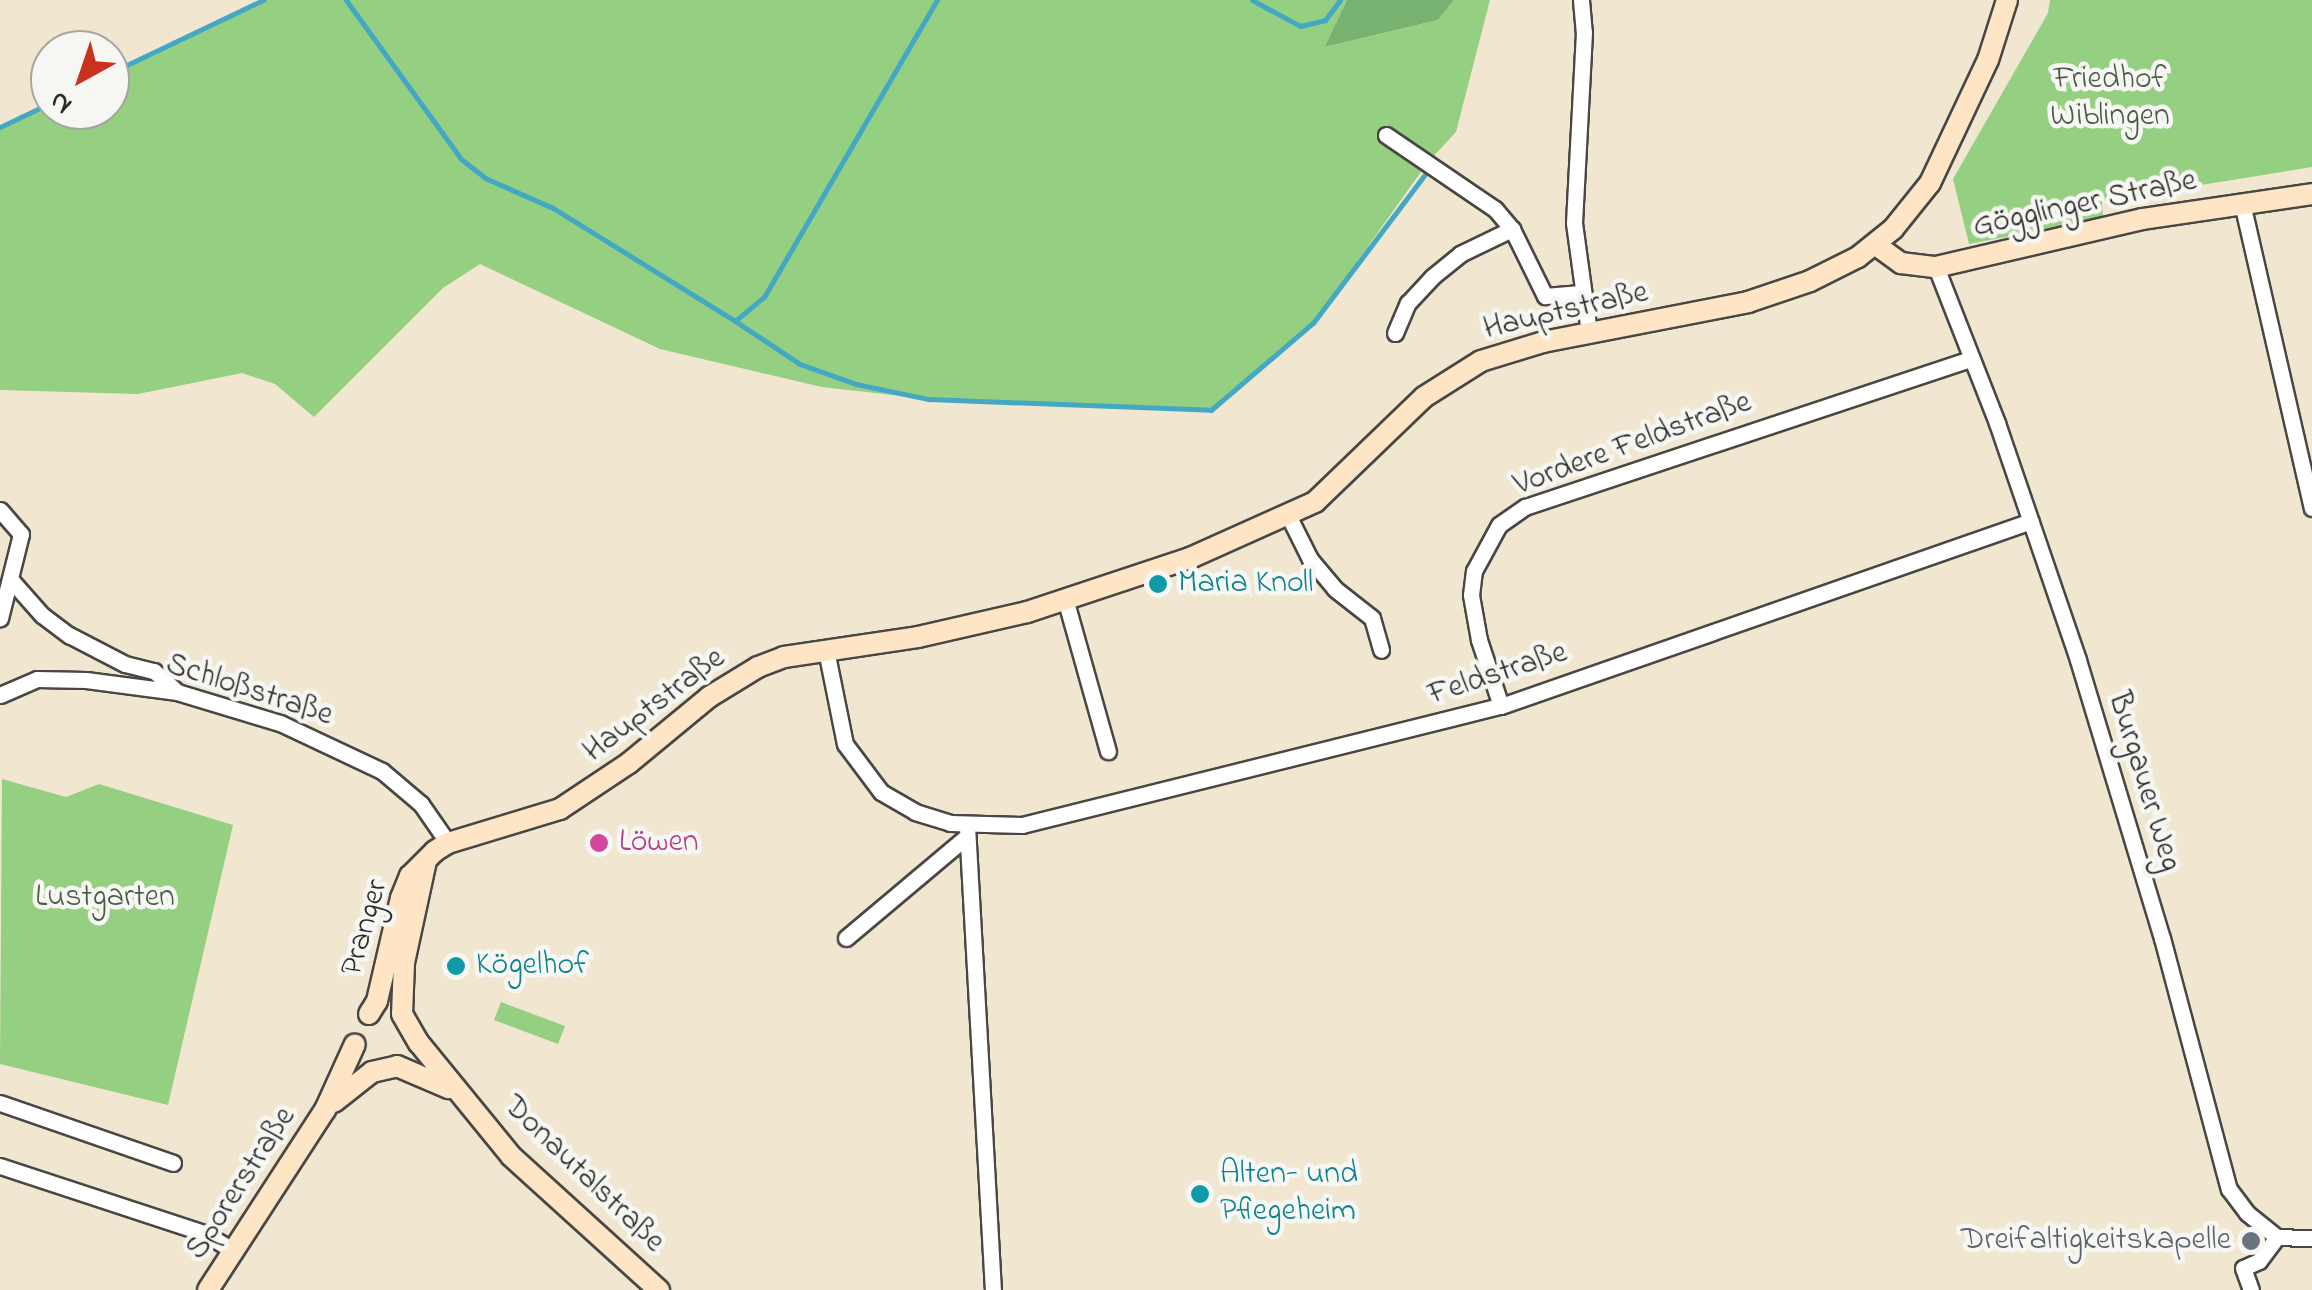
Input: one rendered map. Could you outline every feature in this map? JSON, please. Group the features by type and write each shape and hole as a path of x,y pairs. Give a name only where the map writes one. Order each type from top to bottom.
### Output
{"main road":[{"name":"Hauptstraße","path":"519,822 560,809 592,791 730,682 784,657 918,637 1066,602 1289,517 1331,490 1410,410 1448,378 1501,354 1770,296 1832,272 1893,230 1930,182 1988,60 2006,0"},
{"name":"Gögglinger Straße","path":"1876,244 1902,263 1936,267 2143,220 2312,194"},
{"name":"Pranger","path":"369,1014 378,996 401,898 410,876 448,843 519,822"},
{"name":"Pranger","path":"409,1026 399,1002 426,861"},
{"path":"390,1068 411,1053 409,1026 388,1010 369,1014 357,1030 356,1044 365,1062 390,1068 422,1073 467,1102"},
{"name":"Donautalstraße","path":"409,1026 522,1168 659,1290"},
{"name":"Sporerstraße","path":"208,1290 325,1110 356,1044"},
{"name":"Sporerstraße","path":"325,1110 368,1074 390,1068"}],"street":[{"path":"1582,0 1584,32 1574,222 1589,333"},
{"path":"1386,135 1474,192 1512,229 1545,296 1583,293"},
{"path":"2242,203 2312,508"},
{"path":"1394,333 1408,303 1432,277 1460,254 1512,229"},
{"name":"Burgauer Weg","path":"1936,267 2031,521 2162,938 2229,1189 2247,1213 2277,1237"},
{"name":"Vordere Feldstraße","path":"1501,706 1479,640 1472,595 1474,571 1500,525 1525,508 1969,359"},
{"path":"0,510 21,534 0,618"},
{"path":"1289,517 1310,558 1335,590 1372,618 1381,650"},
{"name":"Feldstraße","path":"826,650 840,731 859,769 896,803 967,831 1047,820 1501,706 2031,521"},
{"path":"11,580 42,615 69,635 125,664 154,672 177,692"},
{"path":"1066,602 1108,751"},
{"name":"Schloßstraße","path":"0,695 37,679 86,680 177,692 280,724 356,756 421,804 448,843"},
{"path":"846,938 967,831"},
{"path":"967,831 993,1290"},
{"path":"0,1103 174,1163"},
{"path":"0,1166 204,1233 234,1251"},
{"path":"2251,1290 2244,1268 2259,1261 2277,1237 2312,1238"}],"green space":[{"path":"262,0 1347,0 1326,47 1438,20 1454,0 1490,0 1456,132 1428,162 1317,318 1278,357 1211,410 928,399 822,387 660,349 480,264 443,288 314,417 275,384 242,373 138,394 0,390 0,127 30,113 30,130 130,130 130,64"},
{"path":"1347,0 1454,0 1438,20 1325,47"},
{"name":"Friedhof Wiblingen","path":"2050,0 2312,0 2312,167 2102,201 2103,218 1969,244 1953,179 2048,13"},
{"name":"Lustgarten","path":"2,779 66,797 99,784 233,825 168,1105 0,1064"},
{"path":"501,1002 565,1026 558,1044 494,1020"}],"waterway":[{"path":"130,63 263,0"},
{"path":"346,0 461,159 485,178 553,208 735,321 764,297 937,0"},
{"path":"1252,0 1300,26 1325,20 1340,0"},
{"path":"0,127 30,113"},
{"path":"735,321 800,364 856,384 928,399 1211,410 1313,323 1426,173"}],"place":[{"name":"Maria Knoll","path":"1158,584"},
{"name":"Löwen","path":"599,843"},
{"name":"Kögelhof","path":"456,966"},
{"name":"Alten- und Pflegeheim","path":"1200,1194"},
{"name":"Dreifaltigkeitskapelle","path":"2251,1241"}]}
